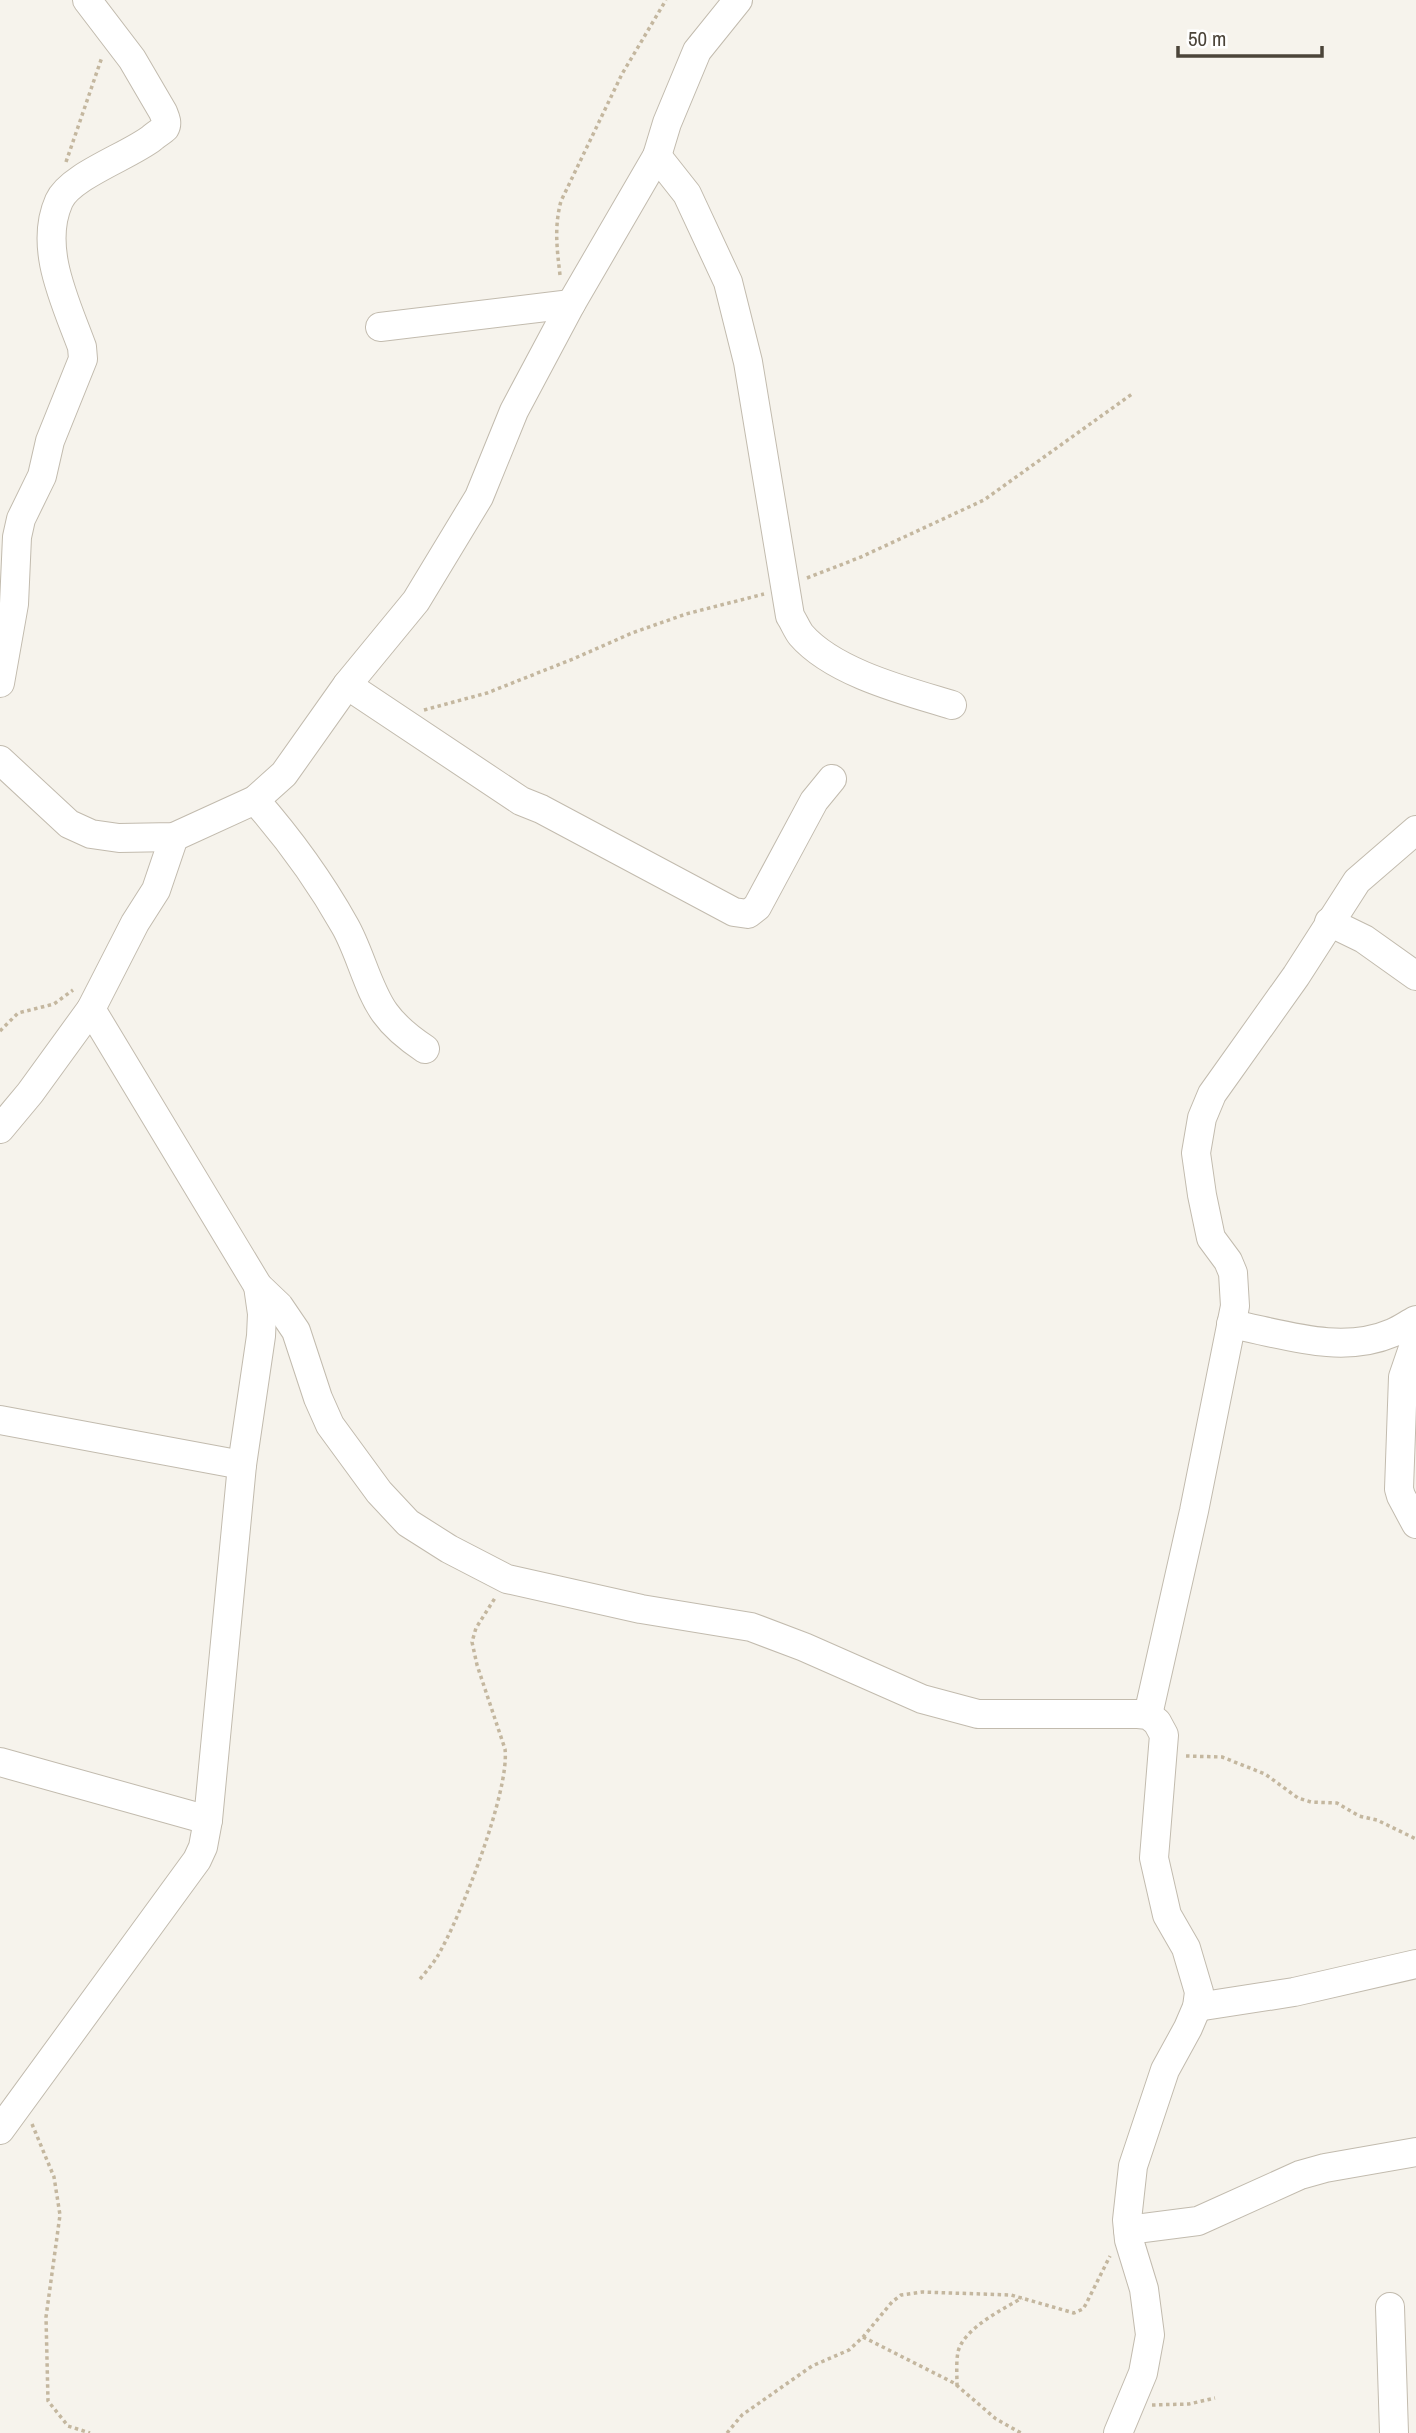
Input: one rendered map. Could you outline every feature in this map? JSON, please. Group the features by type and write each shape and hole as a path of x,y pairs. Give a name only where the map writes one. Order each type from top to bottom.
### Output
{"street":[{"path":"0,683 14,604 17,537 21,519 42,476 50,441 83,359 82,347 54,260 52,240 56,209 60,198 68,189 89,174 145,143 165,127 166,122 163,112 132,59 87,0"},
{"path":"0,760 69,824 91,834 119,838 174,837 255,800 284,774 347,685 416,601 479,498 514,411 568,304 657,156 667,123 697,51 737,0"},
{"path":"657,156 687,194 729,282 748,362 790,616 801,635 834,661 891,686 952,705"},
{"path":"380,327 568,304"},
{"path":"347,685 521,800 734,912 748,914 757,906 814,801 832,779"},
{"path":"255,800 305,860 325,890 353,939 384,1013 425,1049"},
{"path":"1148,1715 1194,1511 1236,1288 1228,1261 1214,1245 1208,1230 1196,1153 1199,1130 1212,1094 1296,976 1357,881 1416,830"},
{"path":"0,1129 30,1093 84,998 156,890 174,837"},
{"path":"1329,922 1364,939 1416,976"},
{"path":"84,998 258,1286 279,1306 296,1331 318,1398 330,1425 379,1492 408,1523 449,1549 507,1579 640,1609 751,1627 922,1699 978,1714 1148,1715 1162,1728 1163,1755 1154,1858 1167,1915 1186,1948 1199,1992 1197,2007 1188,2028 1164,2070 1133,2166 1120,2241 1144,2289 1150,2335 1143,2373 1118,2433"},
{"path":"0,2130 197,1860 203,1847 208,1820 242,1465 261,1336 262,1314 258,1286"},
{"path":"1231,1324 1328,1343 1363,1342 1392,1333 1416,1320"},
{"path":"1416,1339 1403,1377 1399,1489 1416,1524"},
{"path":"0,1420 242,1465"},
{"path":"0,1762 208,1820"},
{"path":"1197,2007 1294,1992 1416,1964"},
{"path":"1120,2241 1198,2221 1300,2175 1416,2151"},
{"path":"1390,2307 1394,2433"}],"path":[{"path":"568,304 556,247 556,220 561,201 622,74 666,0"},
{"path":"66,162 112,32"},
{"path":"395,718 487,693 632,633 686,614 784,588 861,557 984,500 1132,394"},
{"path":"0,1031 18,1013 84,998"},
{"path":"420,1979 437,1956 461,1904 502,1788 507,1763 505,1749 472,1642 476,1628 507,1579"},
{"path":"1163,1755 1222,1757 1265,1774 1298,1798 1311,1802 1337,1803 1359,1816 1377,1819 1416,1839"},
{"path":"19,2105 35,2129 58,2191 60,2215 46,2318 48,2401 68,2426 90,2433"},
{"path":"727,2433 742,2415 813,2366 849,2350 901,2295 910,2292 1010,2295 1069,2312 1078,2312 1087,2304 1120,2241"},
{"path":"957,2386 958,2352 969,2334 991,2316 1022,2298"},
{"path":"863,2337 957,2386 996,2419 1021,2433"},
{"path":"1130,2400 1155,2405 1189,2404 1215,2398"}]}
